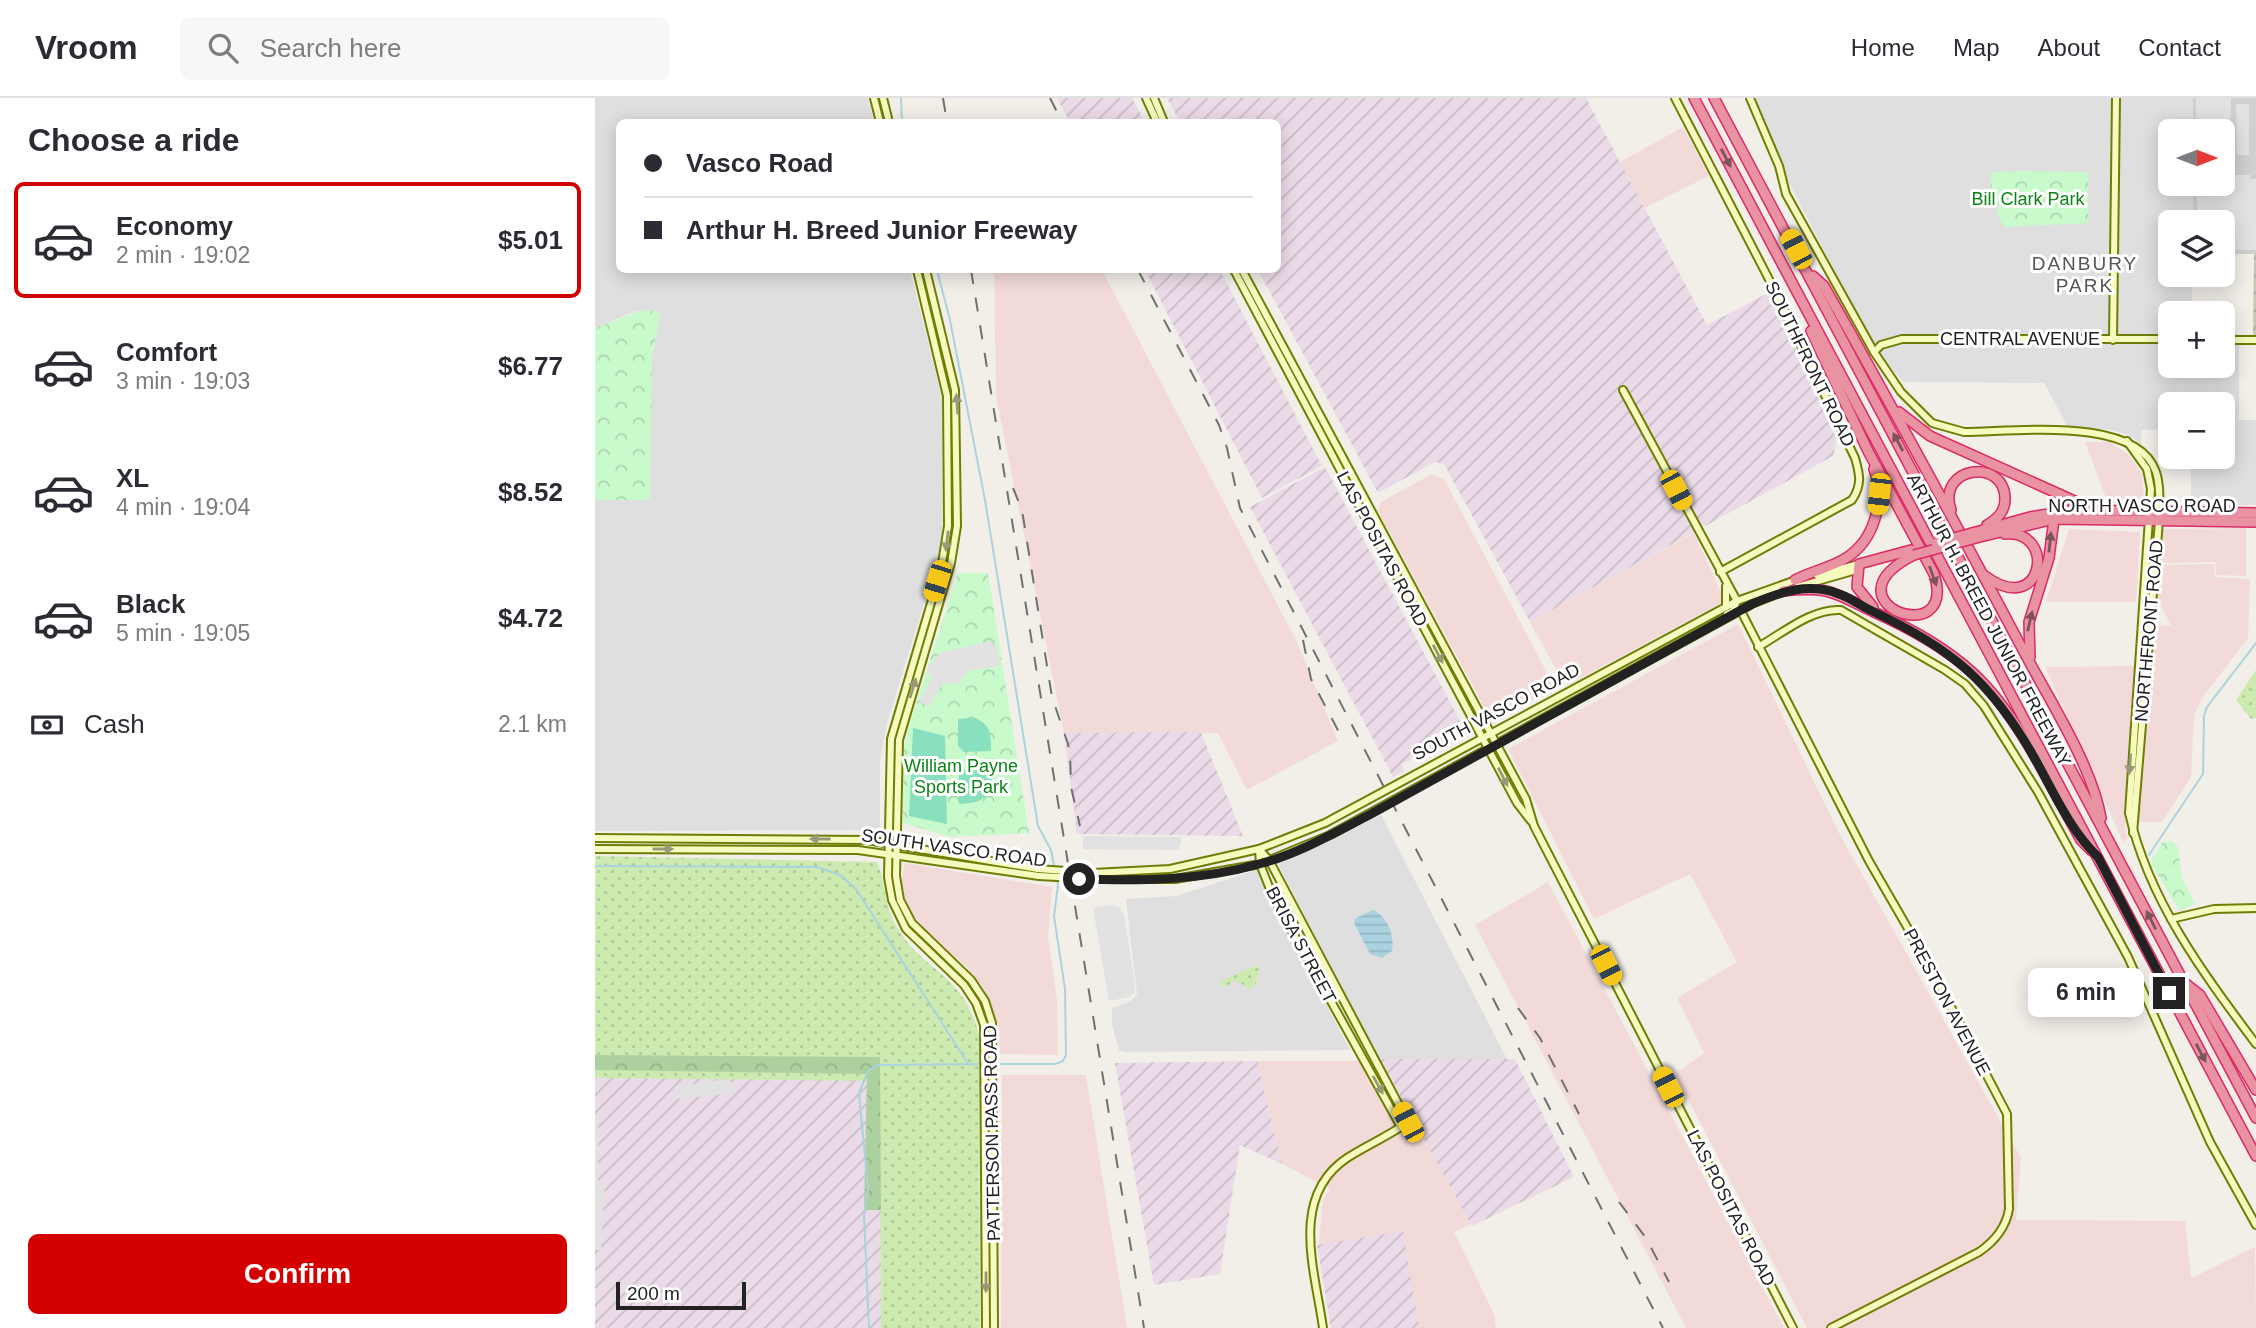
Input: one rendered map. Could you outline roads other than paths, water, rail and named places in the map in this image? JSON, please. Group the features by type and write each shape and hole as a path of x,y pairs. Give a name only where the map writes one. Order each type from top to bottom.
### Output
{"highway":[{"name":"ARTHUR H. BREED JUNIOR FREEWAY","path":"1694,98 2256,1156"},
{"name":"ARTHUR H. BREED JUNIOR FREEWAY","path":"1714,98 2256,1118"},
{"path":"1808,271 1823,286 1893,407 2069,736 2098,802 2102,827"},
{"path":"1807,314 1811,332 1868,451 1937,585 1933,606 1911,617 1901,615 1888,607 1882,588 1890,569 1912,552"},
{"path":"1893,407 1930,436 2082,506 2111,511"},
{"path":"1795,580 1847,558 1865,539 1873,525 1879,494 1868,451"},
{"path":"1952,518 1949,492 1958,479 1975,471 1993,476 2003,489 2005,504 1997,519 1974,536"},
{"name":"NORTH VASCO ROAD","path":"1946,544 2043,515 2073,510 2256,522"},
{"name":"NORTH VASCO ROAD","path":"1974,536 2054,519 2256,513"},
{"path":"2036,676 2029,651 2028,632 2049,558 2054,519"},
{"path":"1974,536 2019,535 2034,546 2038,556 2033,579 2023,587 1999,587 1983,575"},
{"name":"SOUTH VASCO ROAD","path":"1858,567 1946,544"},
{"path":"1858,567 1861,595 1892,620"},
{"path":"1783,591 1805,589 1834,592 1892,620 1949,653 1985,686 2033,754 2081,840 2098,857"},
{"path":"2182,981 2200,995 2256,1090"}],"main road":[{"path":"874,98 879,119"},
{"path":"883,98 888,119"},
{"path":"1146,98 1156,119"},
{"path":"1154,98 1163,119"},
{"name":"SOUTHFRONT ROAD","path":"1675,98 1773,287 1855,458 1860,475 1858,490 1852,500 1720,572"},
{"name":"NORTHFRONT ROAD","path":"1750,98 1779,166 1786,194 1874,352 1914,408 1933,423 1946,429 1964,432 2101,432 2136,445 2155,470 2154,516 2128,790 2133,833 2141,861 2171,919 2205,977 2256,1044"},
{"path":"2113,340 2116,98"},
{"name":"PATTERSON PASS ROAD","path":"918,273 947,396 948,526 943,561 891,739 888,843 890,892 901,922 916,941 964,985 976,1003 984,1025 986,1328"},
{"name":"PATTERSON PASS ROAD","path":"927,273 955,390 957,526 951,563 899,740 897,885 907,915 921,934 971,980 985,1001 992,1023 994,1328"},
{"name":"LAS POSITAS ROAD","path":"1236,273 1517,803 1534,826 1793,1328"},
{"name":"LAS POSITAS ROAD","path":"1244,273 1526,799 1534,826"},
{"name":"CENTRAL AVENUE","path":"1874,352 1881,345 1902,339 2158,340"},
{"path":"2235,340 2256,340"},
{"path":"1623,390 1737,601 1733,611 1716,619 1709,627"},
{"path":"1385,554 1389,553 1400,572 1406,575"},
{"name":"SOUTH VASCO ROAD","path":"1094,876 1170,869 1259,849 1325,823 1737,601 1795,580 1858,567"},
{"name":"SOUTH VASCO ROAD","path":"595,849 846,850 1038,872 1175,879 1260,864 1330,835 1741,611 1783,591 1858,567"},
{"path":"1726,584 1726,607"},
{"path":"1741,611 1747,598"},
{"path":"1758,647 1814,615 1828,609 1842,610 1945,670 1965,684 1985,706 2038,792 2128,957 2210,1142 2256,1225"},
{"name":"PRESTON AVENUE","path":"1741,611 1869,861 1929,965 2007,1114 2010,1128 2009,1209 2007,1220 1995,1239 1979,1252 1831,1328"},
{"name":"SOUTH VASCO ROAD","path":"595,838 842,839 896,844 1038,872"},
{"name":"BRISA STREET","path":"1259,849 1269,860 1408,1122 1401,1127 1273,897 1260,864 1259,849"},
{"path":"2171,919 2214,909 2256,908"},
{"path":"1323,1328 1310,1231 1312,1204 1318,1187 1348,1157 1401,1127"}],"water":[{"path":"1373,910 1386,922 1392,939 1392,951 1382,958 1370,954 1354,923 1356,918"}],"waterway":[{"path":"901,98 902,119"},
{"path":"938,273 950,320 985,500 1038,826 1051,850 1058,885 1054,916 1065,989 1066,1055 1063,1061 1055,1064 1001,1064"},
{"path":"2149,855 2203,774 2204,716 2207,707 2256,643"},
{"path":"595,866 817,867 840,875 856,889 969,1065"},
{"path":"869,1328 864,1215 868,1189 859,1093 868,1071 877,1065 980,1064"}],"railway":[{"path":"943,98 946,119"},
{"path":"1050,98 1060,119"},
{"path":"971,273 1144,1328"},
{"path":"1140,273 1219,425 1227,448 1240,508 1663,1328"},
{"path":"1013,488 1022,510 1052,697 1070,750 1071,787 1080,826"},
{"path":"1303,640 1311,679 1341,736"},
{"path":"1518,1008 1540,1038 1579,1114"},
{"path":"1619,1202 1646,1238 1669,1282"}],"district":[{"name":"DANBURY PARK","path":"2085,274"}],"park label":[{"name":"Bill Clark Park","path":"2028,199"},
{"name":"William Payne Sports Park","path":"961,776"}]}
